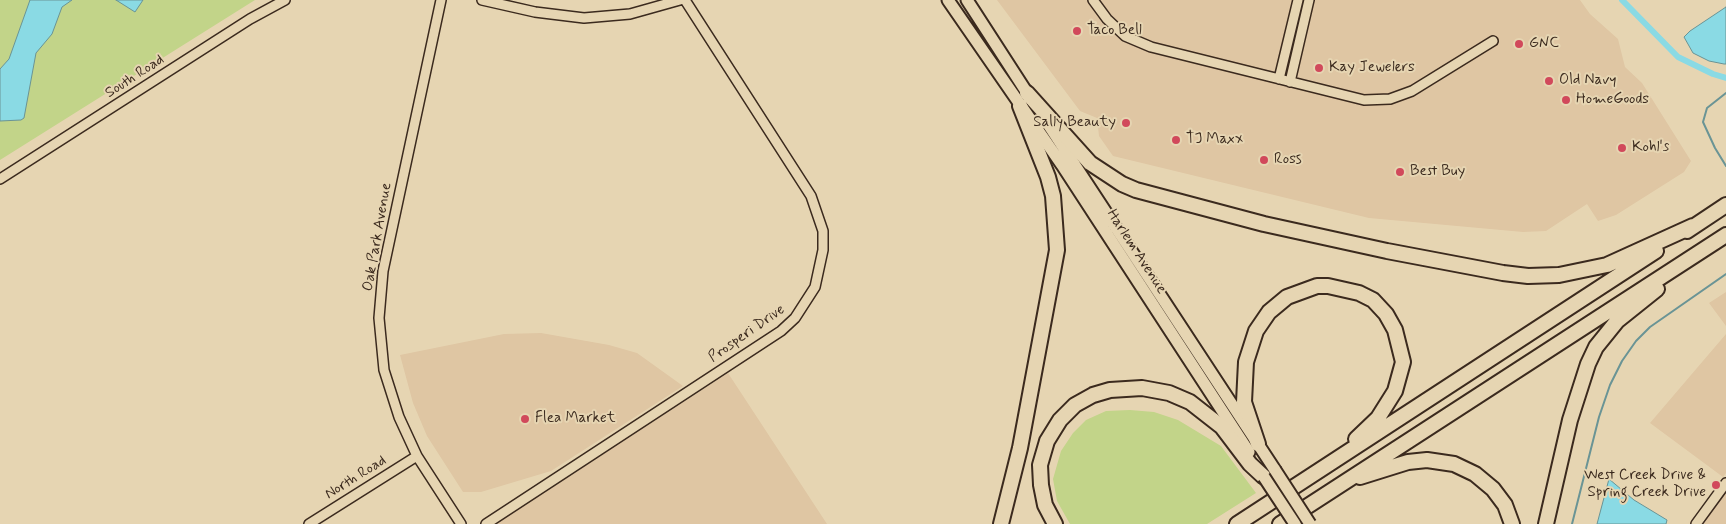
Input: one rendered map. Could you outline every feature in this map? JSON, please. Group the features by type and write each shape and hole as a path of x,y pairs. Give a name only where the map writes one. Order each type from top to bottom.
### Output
{"highway":[{"path":"1027,93 1090,163 1122,184 1136,190 1264,224 1387,251 1503,273 1528,276 1559,275 1607,265 1693,226"},
{"path":"1001,524 1020,448 1057,250 1053,196 1020,106"},
{"path":"1238,524 1726,205"},
{"path":"1280,524 1340,483 1726,235"},
{"path":"1546,524 1570,420 1582,379 1596,347 1626,311 1726,240"},
{"path":"1258,444 1244,402 1246,362 1256,331 1269,312 1287,297 1299,292 1328,286 1359,293 1373,300 1386,314 1395,330 1403,362 1395,391 1378,418 1326,466"},
{"path":"1055,524 1045,505 1040,485 1040,465 1047,441 1060,420 1075,405 1093,395 1110,390 1148,389 1190,402 1222,427 1250,464 1269,473"},
{"path":"1340,483 1408,462 1432,461 1454,464 1475,474 1493,489 1505,505 1512,524"}],"main road":[{"name":"Harlem Avenue","path":"948,0 1062,165 1269,473 1310,524"},
{"name":"Harlem Avenue","path":"966,0 1258,444 1269,473 1295,524"}],"street":[{"name":"South Road","path":"0,179 250,19 285,0"},
{"name":"Oak Park Avenue","path":"441,0 383,271 379,318 384,370 399,417 417,456 461,524"},
{"path":"482,0 535,12 584,18 630,14 680,0"},
{"name":"Prosperi Drive","path":"486,524 781,331 795,318 815,287 823,250 823,231 811,196 684,0"},
{"path":"1094,0 1107,19 1125,36 1151,47 1364,100 1390,99 1412,91 1493,41"},
{"path":"1279,79 1298,0"},
{"path":"1290,82 1310,0"},
{"name":"North Road","path":"309,524 417,456"},
{"path":"1696,524 1726,483"}],"shaded area":[{"path":"997,0 1580,0 1590,14 1618,39 1625,67 1642,83 1691,161 1684,172 1616,215 1598,221 1587,204 1546,231 1523,232 1369,218 1113,156 1099,136 1097,118 1080,111"},
{"path":"1726,292 1726,326 1709,303"},
{"name":"Flea Market","path":"541,333 609,345 637,353 683,386 551,471 481,492 463,492 427,436 413,403 400,355 504,334"},
{"path":"1726,334 1726,473 1723,477 1650,423"},
{"path":"728,373 827,524 496,524"},
{"path":"1726,490 1726,524 1701,524"}],"green space":[{"path":"0,0 255,0 0,160"},
{"path":"1106,411 1154,412 1178,420 1221,446 1256,493 1207,524 1070,524 1057,501 1053,479 1061,451 1073,433 1086,420"}],"water":[{"path":"30,0 72,0 62,7 52,34 36,53 24,118 21,120 0,121 0,69 9,59"},
{"path":"116,0 143,0 135,12"},
{"path":"1726,7 1726,64 1724,64 1709,61 1693,53 1684,37"},
{"path":"1609,479 1634,500 1667,520 1666,524 1597,524"}],"waterway":[{"path":"1622,0 1678,57 1713,74 1726,78"},
{"path":"1726,93 1707,108 1703,122 1726,166"},
{"path":"1572,524 1599,417 1610,385 1622,361 1636,341 1650,327 1726,274"}],"place":[{"name":"Taco Bell","path":"1077,31"},
{"name":"GNC","path":"1519,44"},
{"name":"Kay Jewelers","path":"1319,68"},
{"name":"Old Navy","path":"1549,81"},
{"name":"HomeGoods","path":"1566,100"},
{"name":"Sally Beauty","path":"1126,123"},
{"name":"TJ Maxx","path":"1176,140"},
{"name":"Kohl's","path":"1622,148"},
{"name":"Ross","path":"1264,160"},
{"name":"Best Buy","path":"1400,172"},
{"name":"Flea Market","path":"525,419"},
{"name":"West Creek Drive & Spring Creek Drive","path":"1716,485"}]}
